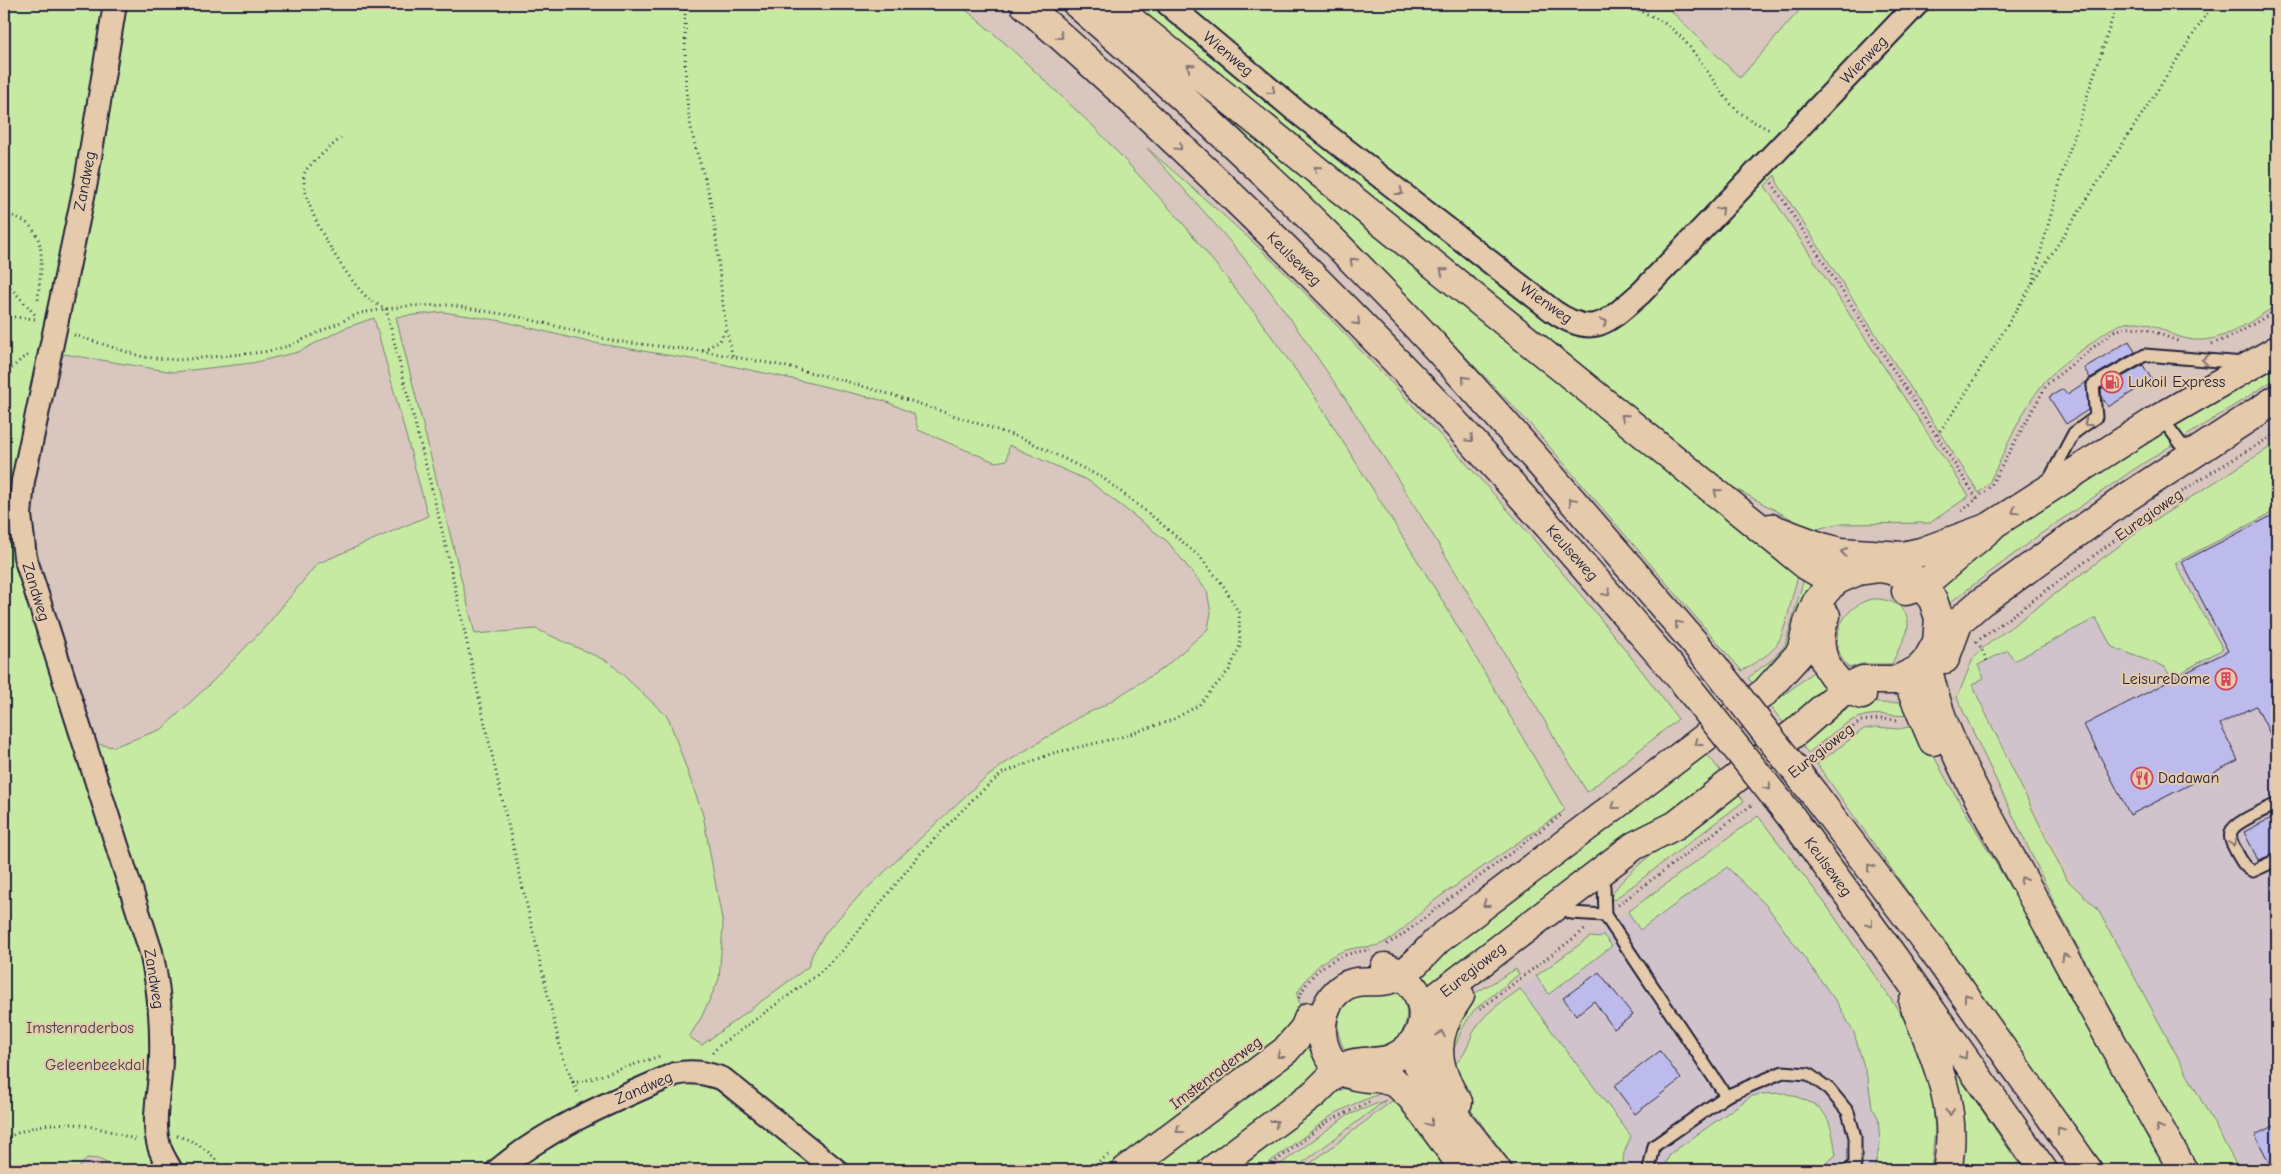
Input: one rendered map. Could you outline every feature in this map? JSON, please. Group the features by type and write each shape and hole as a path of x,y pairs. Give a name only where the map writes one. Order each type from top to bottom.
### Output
{"main road":[{"name":"Keulseweg","path":"1024,4 1095,66 1208,174 1424,390 1595,579 1683,681 1789,814 1896,959 2043,1170"},
{"name":"Keulseweg","path":"1077,4 1244,155 1359,267 1524,446 1710,661 1814,794 1936,955 2088,1170"},
{"path":"1111,4 1807,566 1824,576 1839,579"},
{"path":"1934,667 1907,663 1921,639 1923,625 1919,606 1910,583 1917,570 1992,526 2161,417 2277,350"},
{"name":"Euregioweg","path":"1934,667 1959,621 1980,603 2110,510 2190,446 2277,383"},
{"name":"Euregioweg","path":"2190,446 2277,399"},
{"path":"2190,446 2277,412"},
{"path":"1755,523 1840,552 1903,556 1920,552 1992,526"},
{"path":"1934,667 1886,698 1855,692 1838,682 1826,667 1814,641 1811,612 1816,602 1839,579 1858,570 1880,568 1910,583 1936,606 1934,667 1936,748 1976,792"},
{"path":"1465,1170 1416,1104 1369,1077 1332,1061 1323,1042 1322,1020 1330,1000 1342,989 1356,982 1388,980 1392,970 1439,940 1765,692 1801,652 1814,641 1837,600 1845,593 1865,584 1876,582 1910,583"},
{"path":"1934,667 1961,736 1976,792 2096,1017 2183,1170"},
{"name":"Euregioweg","path":"1418,1031 1429,1006 1439,995 1634,846 1676,825 1798,731 1852,699 1855,692"},
{"path":"1467,1132 1462,1108 1444,1076 1439,1044 1447,1014 1469,1004 1571,913 1642,856 1676,825"},
{"path":"1896,959 1944,1083 1952,1140 1947,1170"},
{"name":"Imstenraderweg","path":"1119,1161 1285,1051 1304,1029 1303,1010 1334,974 1358,965 1392,970"},
{"path":"1392,970 1412,985 1420,1000 1415,1053 1422,1072 1497,1170"},
{"path":"1369,1077 1362,1061 1376,1062 1391,1059 1404,1051 1418,1031"},
{"path":"1212,1170 1314,1094 1369,1077"}],"street":[{"name":"Zandweg","path":"115,4 86,182 48,332 23,481 20,516 25,556 153,960 160,1000 161,1035 158,1139 171,1170"},
{"name":"Wienweg","path":"1168,4 1296,111 1553,311 1568,322 1596,325 1603,323 1641,293 1917,4"},
{"name":"Zandweg","path":"498,1170 535,1141 585,1113 675,1074 691,1071 707,1073 723,1079 836,1170"}],"lane":[{"path":"2038,496 2053,474 2074,433 2096,417 2093,384 2145,355 2253,364"},
{"path":"2161,417 2190,446"},
{"path":"2277,804 2240,823 2234,827 2231,833 2231,841 2246,868 2253,871 2277,860"},
{"path":"1604,886 1604,915 1726,1096"},
{"path":"1571,913 1604,915"},
{"path":"1649,1170 1654,1146 1726,1096 1783,1072 1808,1074 1829,1089 1848,1112 1854,1137 1854,1165 1848,1170"}],"path":[{"path":"685,4 689,120 696,152 706,179 713,213 726,330 733,357"},
{"path":"1613,4 1644,13 1670,26 1690,47 1735,109 1746,118 1788,140"},
{"path":"2031,286 2064,171 2117,4"},
{"path":"1937,435 1956,409 2031,286 2213,4"},
{"path":"341,138 306,169 303,180 316,220 338,261 349,277 370,299 386,309 490,738 562,1056 573,1082 581,1082 663,1056"},
{"path":"1762,167 1978,500"},
{"path":"4,212 31,226 37,237 42,260 38,305"},
{"path":"4,280 48,332"},
{"path":"4,316 48,332 143,358 178,360 264,352 289,346 360,313 430,304 457,306 512,316 614,341 702,351 733,357 842,380 905,398 1024,439 1103,478 1202,558 1223,584 1239,614 1240,646 1229,670 1199,705 1172,720 1118,738 1053,753 1003,773 977,795 919,856 844,949 817,975 720,1045 710,1055 707,1073"},
{"path":"38,312 48,332"},
{"path":"702,351 720,341 726,330"},
{"path":"4,375 48,332"},
{"name":"Euregioweg","path":"1807,762 1853,725 1862,721 1870,719 1904,720 1934,667 2036,599 2160,507 2210,473 2277,433"},
{"path":"1980,646 1988,661"},
{"path":"1469,1004 1604,915 1761,798"},
{"path":"1303,1010 1307,982 1330,961"},
{"path":"1264,1170 1327,1122 1369,1077"},
{"path":"4,1140 38,1124 79,1123 158,1139 190,1139 215,1157 223,1170"},
{"path":"1087,1170 1119,1161"}],"shaded area":[{"path":"2277,473 2277,1170 2242,1170 2060,856 1972,685 1984,678 1978,665 2008,650"},
{"path":"1727,866 1766,905 1838,1004 1854,1033 1868,1080 1872,1107 1878,1117 1880,1144 1874,1170 1817,1170 1836,1155 1833,1131 1824,1111 1808,1100 1784,1093 1760,1094 1750,1097 1670,1154 1663,1170 1622,1170 1624,1153 1631,1136 1520,989 1628,912 1640,930"}],"green space":[{"path":"4,4 959,4 1007,45 1096,129 1181,221 1256,315 1313,394 1439,595 1565,810 1432,902 1403,929 1385,942 1374,946 1345,950 1328,958 1314,970 1297,994 1301,1010 1294,1028 1115,1170 851,1170 725,1067 698,1062 492,1170 119,1170 99,1159 87,1158 77,1170 4,1170","holes":["443,312 502,321 588,342 722,364 885,401 914,414 918,430 995,462 1007,460 1009,445 1089,481 1168,542 1207,591 1211,613 1208,629 1165,667 1103,706 1079,717 1004,764 977,785 858,897 826,932 813,953 808,967 702,1045 689,1037 701,1018 719,979 723,925 703,815 668,717 609,662 536,629 475,634 396,317","374,318 428,516 317,564 267,625 211,683 162,729 113,747 92,743 27,529 48,387 64,354 174,372 252,363 298,352 345,328"]},
{"path":"1135,4 1664,4 1740,78 1805,4 1923,4 1933,11 1940,4 2277,4 2277,305 2231,332 2207,340 2180,337 2154,326 2137,322 2124,323 2106,332 2063,364 2044,382 2025,411 1989,483 1979,493 1778,184 1775,175 1765,186 1969,496 1930,523 1837,524 1812,530 1725,483 1310,153"},
{"path":"1152,44 1801,569 1783,632 1774,648 1742,671 1530,424 1354,240"},
{"path":"1147,148 1276,264 1428,422 1494,494 1589,604 1678,719 1587,792 1395,475 1313,351 1241,254"},
{"path":"2277,364 2277,378 2136,468 2039,535 1948,604 1934,583 2010,528"},
{"path":"2277,443 2277,510 2175,563 2223,649 2171,678 2165,667 2112,647 2096,618 2014,661 2008,650 1978,665 1984,678 1972,685 2066,879 2097,908 2239,1170 2197,1170 2057,908 1957,698 1972,661 1979,651 2147,525"},
{"path":"1805,575 1820,580 1798,641 1754,685 1748,678 1774,658 1785,645"},
{"path":"1871,599 1886,600 1899,606 1907,617 1907,632 1892,664 1862,664 1849,668 1838,648 1839,627 1851,610"},
{"path":"1817,669 1834,686 1786,726 1770,706"},
{"path":"1904,701 1913,715 1861,717 1845,724 1808,753 1801,744 1838,714 1854,705"},
{"path":"1915,726 1926,741 1946,779 2095,1031 2171,1170 2105,1170 1817,764 1864,729 1877,727 1898,729"},
{"path":"1706,753 1723,774 1433,992 1416,971"},
{"path":"1737,792 1744,801 1614,900 1611,898 1617,887 1647,858"},
{"path":"1758,816 1827,906 1907,1023 1931,1082 1935,1129 1931,1170 1874,1170 1880,1144 1878,1117 1872,1107 1868,1080 1854,1033 1838,1004 1766,905 1727,867 1640,930 1628,912"},
{"path":"1603,935 1612,946 1549,994 1536,976 1590,937 1600,938"},
{"path":"1516,969 1519,974 1474,1010 1463,1027 1453,1051 1446,1047 1472,995"},
{"path":"1520,989 1631,1136 1624,1153 1622,1170 1516,1170 1465,1102 1453,1065 1462,1056 1476,1027 1484,1017"},
{"path":"1399,990 1406,1006 1407,1014 1406,1022 1399,1036 1384,1045 1345,1050 1341,1042 1338,1026 1341,1010 1346,1004 1361,995 1389,994"},
{"path":"1309,1035 1328,1065 1201,1170 1149,1170 1192,1137"},
{"path":"1956,1070 2023,1170 1955,1170 1949,1075"},
{"path":"660,1079 705,1080 827,1170 506,1170"},
{"path":"1352,1085 1384,1092 1334,1114 1259,1170 1222,1170 1334,1093"},
{"path":"1784,1093 1809,1102 1817,1107 1828,1120 1836,1155 1817,1170 1663,1170 1670,1154 1750,1097 1760,1094"},
{"path":"1386,1100 1293,1170 1273,1170 1346,1116"},
{"path":"1392,1101 1397,1101 1456,1170 1302,1170"}],"building":[{"path":"2129,341 2135,352 2090,378 2084,368"},
{"path":"2143,365 2152,380 2108,407 2104,400 2102,401 2101,389"},
{"path":"2086,382 2088,410 2066,424 2049,397 2063,389 2067,394"},
{"name":"LeisureDome","path":"2277,513 2277,748 2256,706 2220,724 2238,760 2130,815 2084,725 2228,651 2182,562"},
{"path":"2277,815 2277,853 2258,860 2244,832"},
{"path":"1599,972 1633,1015 1614,1029 1594,1001 1576,1015 1563,998"},
{"path":"1660,1051 1681,1079 1635,1114 1614,1086"},
{"path":"2277,1124 2277,1170 2273,1170 2255,1135"}],"place":[{"name":"Lukoil Express","path":"2112,382"},
{"name":"LeisureDome","path":"2226,679"},
{"name":"Dadawan","path":"2142,778"}],"park label":[{"name":"Imstenraderbos","path":"80,1028"},
{"name":"Geleenbeekdal","path":"95,1065"}]}
